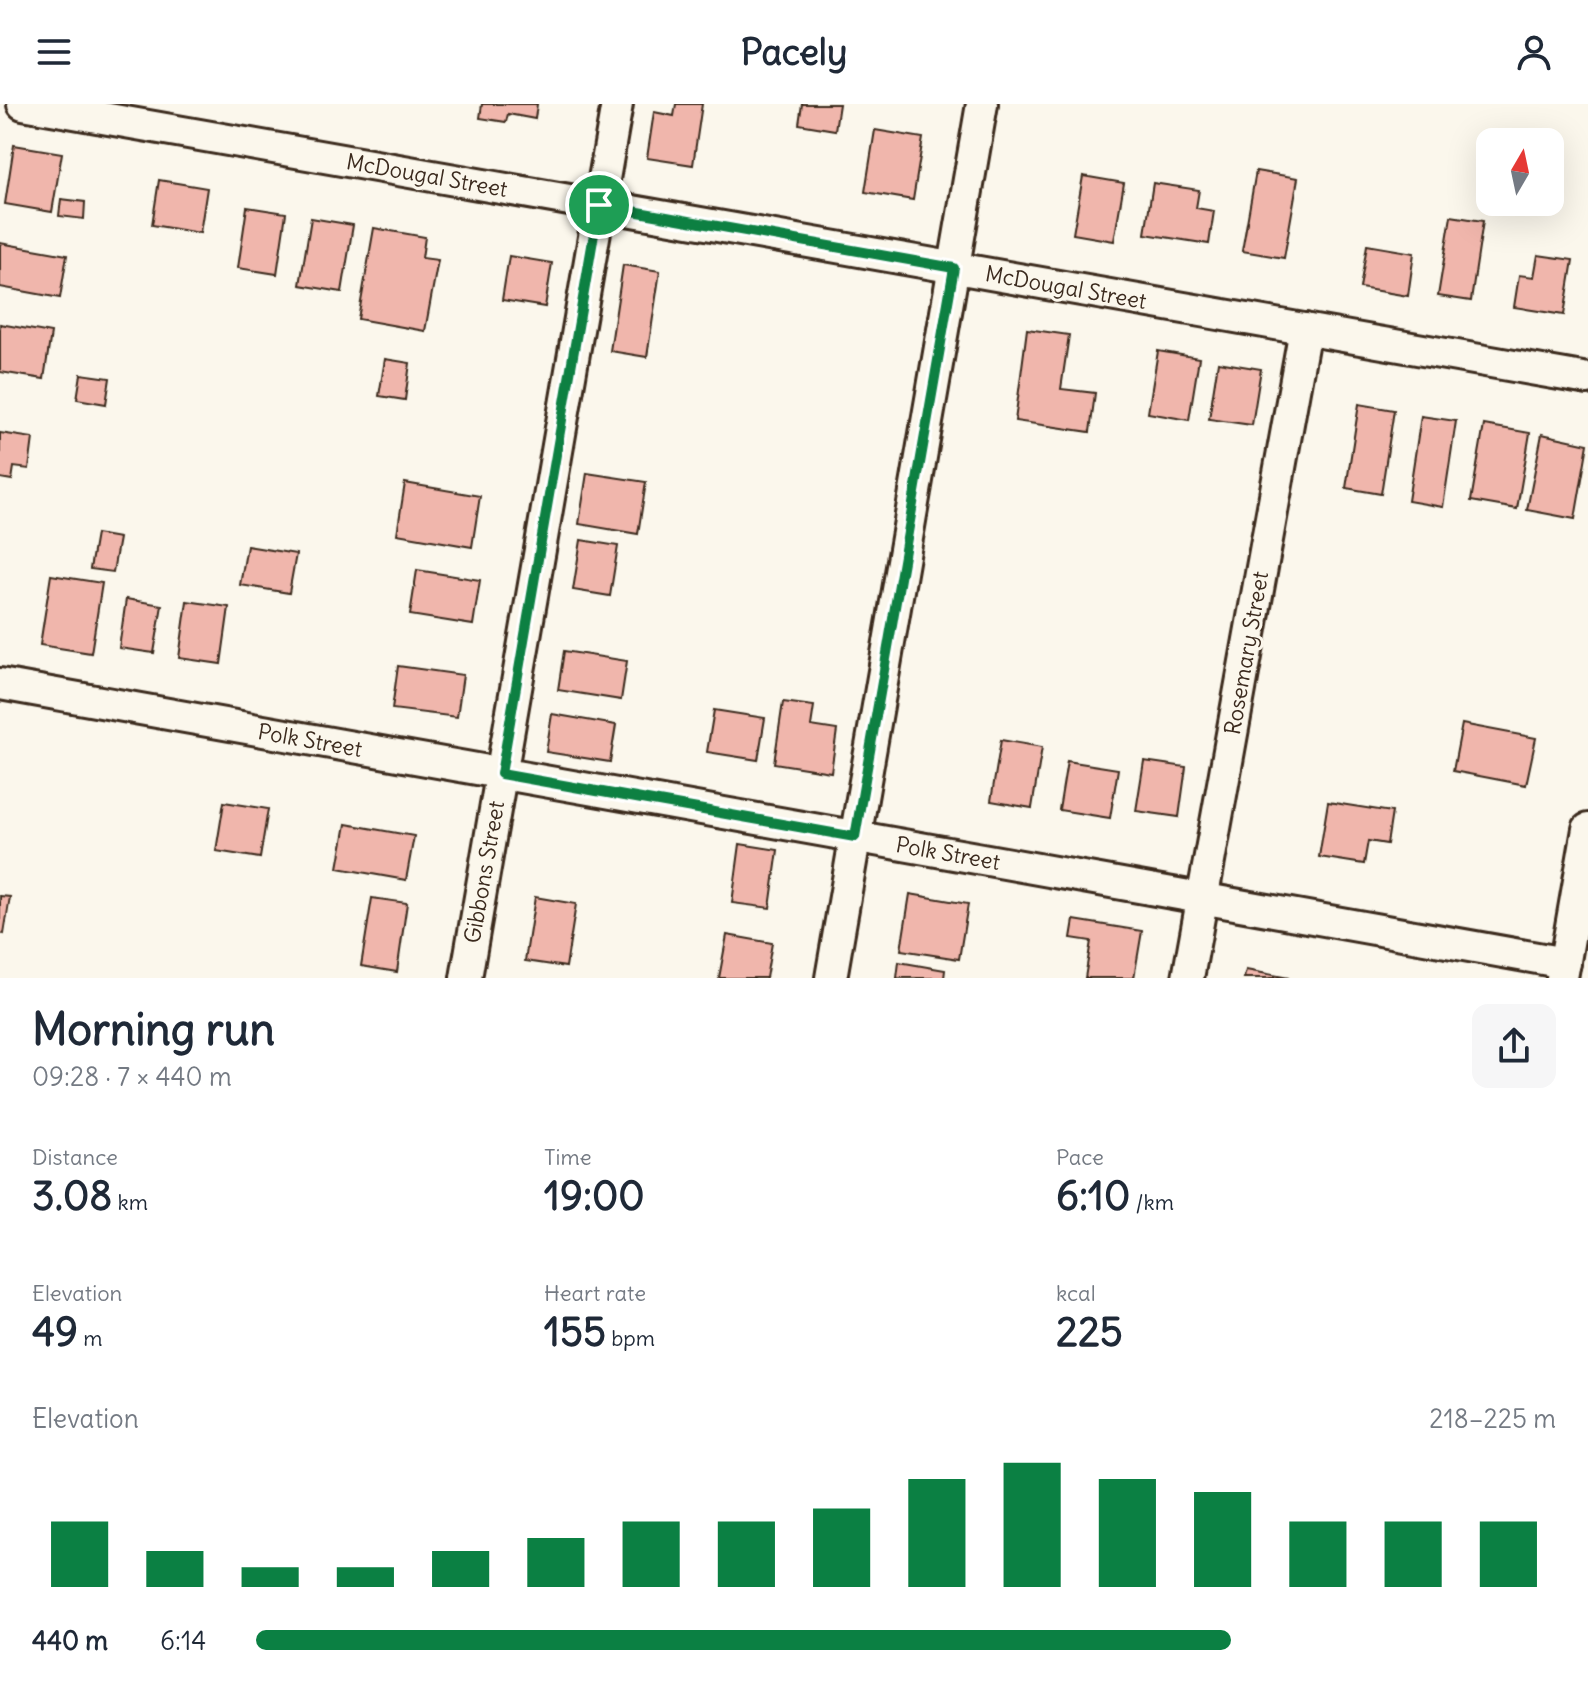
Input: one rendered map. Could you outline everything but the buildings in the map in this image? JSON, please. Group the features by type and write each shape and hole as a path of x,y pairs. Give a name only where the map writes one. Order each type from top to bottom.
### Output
{"street":[{"name":"McDougal Street","path":"23,104 1588,379"},
{"name":"Gibbons Street","path":"466,978 617,104"},
{"path":"831,978 982,104"},
{"name":"Rosemary Street","path":"1188,978 1305,329"},
{"name":"Polk Street","path":"0,684 1202,899 1564,971"},
{"path":"1564,971 1582,899 1588,829"}],"route":[{"path":"599,205 954,268 855,837 501,774 599,205"}]}
